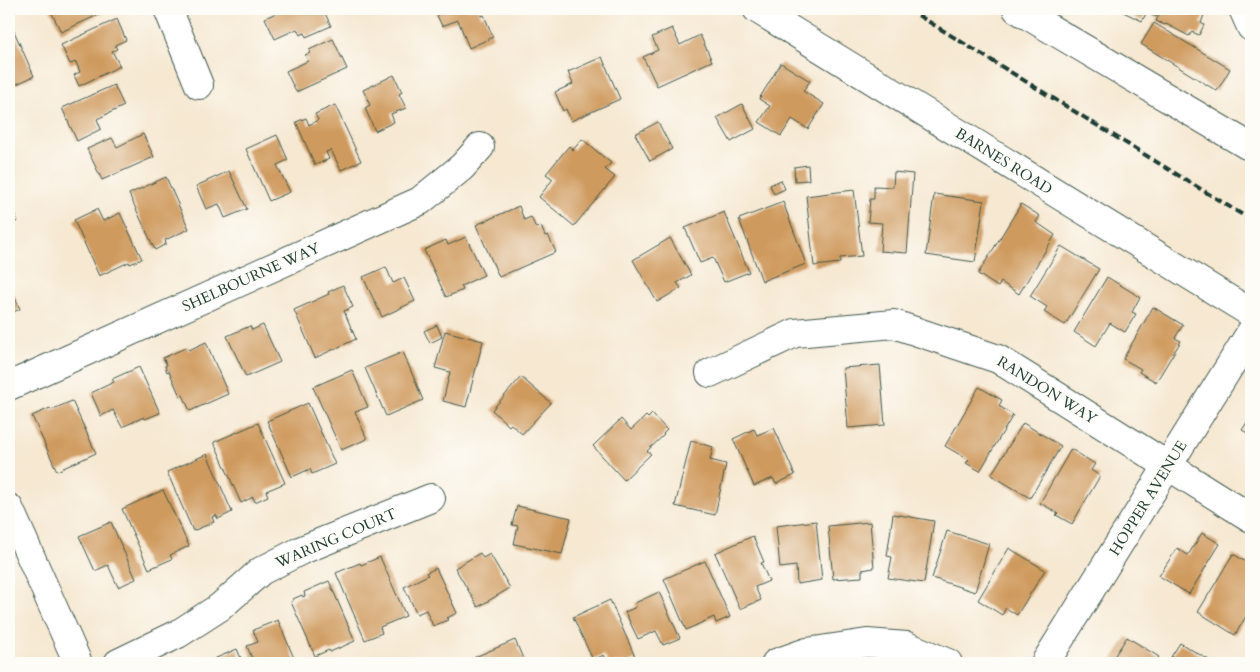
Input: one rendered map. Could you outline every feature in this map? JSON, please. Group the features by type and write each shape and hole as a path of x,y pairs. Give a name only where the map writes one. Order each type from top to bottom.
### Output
{"street":[{"path":"168,9 199,85"},
{"name":"BARNES ROAD","path":"757,9 1251,314"},
{"path":"1017,9 1251,146"},
{"path":"1243,9 1251,27"},
{"name":"SHELBOURNE WAY","path":"9,386 420,201 462,167 480,147"},
{"name":"RANDON WAY","path":"710,374 795,333 894,324 998,359 1251,518"},
{"name":"HOPPER AVENUE","path":"1045,663 1251,332"},
{"name":"WARING COURT","path":"118,663 178,634 220,607 260,571 302,550 430,498"},
{"path":"9,508 78,663"},
{"path":"776,663 807,652 868,643 907,646 948,663"}],"building":[{"path":"50,9 111,9 61,32"},
{"path":"285,9 323,9 331,26 306,37 305,33 300,35 297,29 275,39 265,18"},
{"path":"434,9 478,9 481,16 484,15 493,37 469,48 458,20 442,26"},
{"path":"1117,9 1160,9 1156,17 1147,12 1142,21"},
{"path":"1162,9 1199,9 1198,12 1204,15 1201,23 1204,25 1199,35 1192,32 1189,36 1156,21"},
{"path":"117,19 126,40 115,45 117,49 112,51 120,66 79,86 74,75 80,72 76,62 70,64 61,45"},
{"path":"9,20 34,76 15,85 12,79 9,81"},
{"path":"1154,23 1230,69 1217,91 1141,44"},
{"path":"672,28 680,45 700,35 712,61 657,86 643,57 658,50 652,37"},
{"path":"333,39 347,69 296,92 286,71 308,61 305,55 310,53 309,50"},
{"path":"602,57 620,99 571,121 566,109 563,111 555,92 573,84 568,72"},
{"path":"781,63 810,81 803,91 824,104 808,129 792,119 781,136 759,122 770,106 759,99"},
{"path":"394,75 402,92 399,94 406,108 391,114 394,122 375,131 365,108 370,105 363,90"},
{"path":"114,85 124,106 97,119 101,129 77,141 62,108"},
{"path":"742,104 755,129 731,142 717,118"},
{"path":"335,105 361,161 341,170 331,150 326,152 329,159 315,165 296,122 306,118 309,125 318,120 315,114"},
{"path":"658,122 672,149 650,161 635,134"},
{"path":"143,134 154,157 102,180 87,149 112,138 117,147"},
{"path":"277,135 288,160 277,165 290,192 269,201 246,149"},
{"path":"582,139 611,163 605,169 615,177 574,226 539,197 553,179 546,174 569,146 573,150"},
{"path":"808,165 809,180 795,181 794,167"},
{"path":"229,171 247,209 225,218 219,204 206,209 196,186"},
{"path":"894,172 913,174 907,253 880,251 882,223 868,222 870,199 874,199 874,186 893,187"},
{"path":"166,177 189,229 165,240 166,244 155,250 129,194"},
{"path":"781,180 785,189 774,194 770,185"},
{"path":"854,190 862,256 840,258 840,263 814,266 806,196"},
{"path":"934,194 984,201 975,262 926,255"},
{"path":"9,200 18,221 9,225"},
{"path":"783,202 806,264 762,281 739,219"},
{"path":"1021,204 1040,216 1036,222 1055,235 1019,294 1001,282 998,287 978,274"},
{"path":"519,206 524,220 531,217 536,228 541,226 545,236 548,235 556,252 499,277 476,225"},
{"path":"97,209 103,221 120,213 142,259 130,264 129,262 99,276 74,220"},
{"path":"724,212 749,272 724,282 713,258 700,263 685,228"},
{"path":"466,237 484,275 461,286 463,290 446,297 424,250 446,240 448,245"},
{"path":"670,238 691,275 677,283 681,288 657,302 633,260"},
{"path":"1061,246 1099,269 1065,325 1044,312 1047,307 1030,296"},
{"path":"386,267 393,283 404,278 415,301 382,317 363,277"},
{"path":"1107,277 1140,297 1132,312 1136,314 1125,332 1110,323 1096,346 1074,332"},
{"path":"9,284 20,309 9,314"},
{"path":"343,285 353,307 344,311 356,339 315,358 294,310 329,294 328,292"},
{"path":"1153,307 1183,325 1175,338 1181,341 1156,382 1139,372 1141,369 1123,359"},
{"path":"263,325 280,362 246,377 227,336 250,326 252,330"},
{"path":"437,325 442,337 430,343 424,331"},
{"path":"445,331 483,341 466,407 443,401 450,372 435,368"},
{"path":"206,342 228,394 190,411 183,395 180,396 169,371 167,372 165,366 167,365 163,358 187,347 189,350"},
{"path":"403,352 423,400 386,416 365,368"},
{"path":"880,365 885,425 848,428 843,368"},
{"path":"139,367 160,413 145,419 144,417 122,427 113,410 101,416 91,393 114,382 112,379"},
{"path":"352,370 368,407 355,412 367,439 341,450 313,387"},
{"path":"521,377 551,403 522,434 511,424 509,426 492,410"},
{"path":"979,387 1002,400 999,406 1013,415 980,471 966,463 969,460 945,446"},
{"path":"72,401 96,453 57,471 32,416"},
{"path":"308,403 335,464 312,474 310,469 292,477 267,421"},
{"path":"652,414 667,430 647,451 651,454 624,480 593,446 621,419 631,430 646,416 648,418"},
{"path":"1251,416 1251,435 1242,430"},
{"path":"258,423 285,483 266,491 268,496 255,502 253,497 241,503 214,442"},
{"path":"1023,423 1061,446 1030,498 991,475"},
{"path":"774,428 795,475 776,484 773,478 754,486 733,439 754,429 757,435"},
{"path":"691,441 713,447 710,460 726,464 715,515 675,506"},
{"path":"1071,449 1095,464 1091,470 1100,476 1072,524 1056,515 1058,513 1040,503"},
{"path":"207,454 232,512 218,519 216,515 212,517 214,522 193,531 167,472"},
{"path":"163,490 189,546 170,555 172,559 149,569 122,509"},
{"path":"517,506 571,518 562,554 514,544 518,526 512,525"},
{"path":"893,514 934,521 924,583 888,578 892,557 887,556"},
{"path":"816,521 822,580 797,584 796,566 780,568 776,526"},
{"path":"111,522 136,579 118,587 108,565 95,571 79,536"},
{"path":"870,522 874,568 862,570 862,577 833,579 828,526"},
{"path":"947,531 989,544 975,592 932,578"},
{"path":"1202,533 1220,544 1189,594 1159,576 1177,548 1188,555"},
{"path":"753,536 764,562 761,563 769,581 755,587 761,600 740,609 715,553"},
{"path":"1009,548 1045,570 1017,615 1006,608 1002,615 978,600"},
{"path":"480,553 483,558 490,554 510,588 478,607 455,568"},
{"path":"1233,554 1251,565 1251,608 1235,635 1198,612"},
{"path":"380,557 406,616 380,627 382,633 365,640 336,573"},
{"path":"705,561 730,617 716,623 714,617 686,630 664,579"},
{"path":"436,568 457,613 447,618 448,620 433,626 426,610 417,614 404,587 428,575 426,573"},
{"path":"329,581 355,641 330,652 329,650 315,656 291,602 302,595 303,597 305,596 304,592"},
{"path":"659,592 680,638 663,645 656,631 638,639 625,612 636,607 635,603"},
{"path":"610,600 636,659 626,663 608,663 604,655 593,660 573,617"},
{"path":"278,620 296,663 254,663 247,646 258,642 253,630"},
{"path":"1127,637 1159,657 1155,663 1110,663"},
{"path":"515,640 525,663 478,663 475,657"},
{"path":"1180,643 1214,663 1167,663"},
{"path":"237,649 243,663 216,663 214,659"}],"railway":[{"path":"908,9 1251,220"}]}
